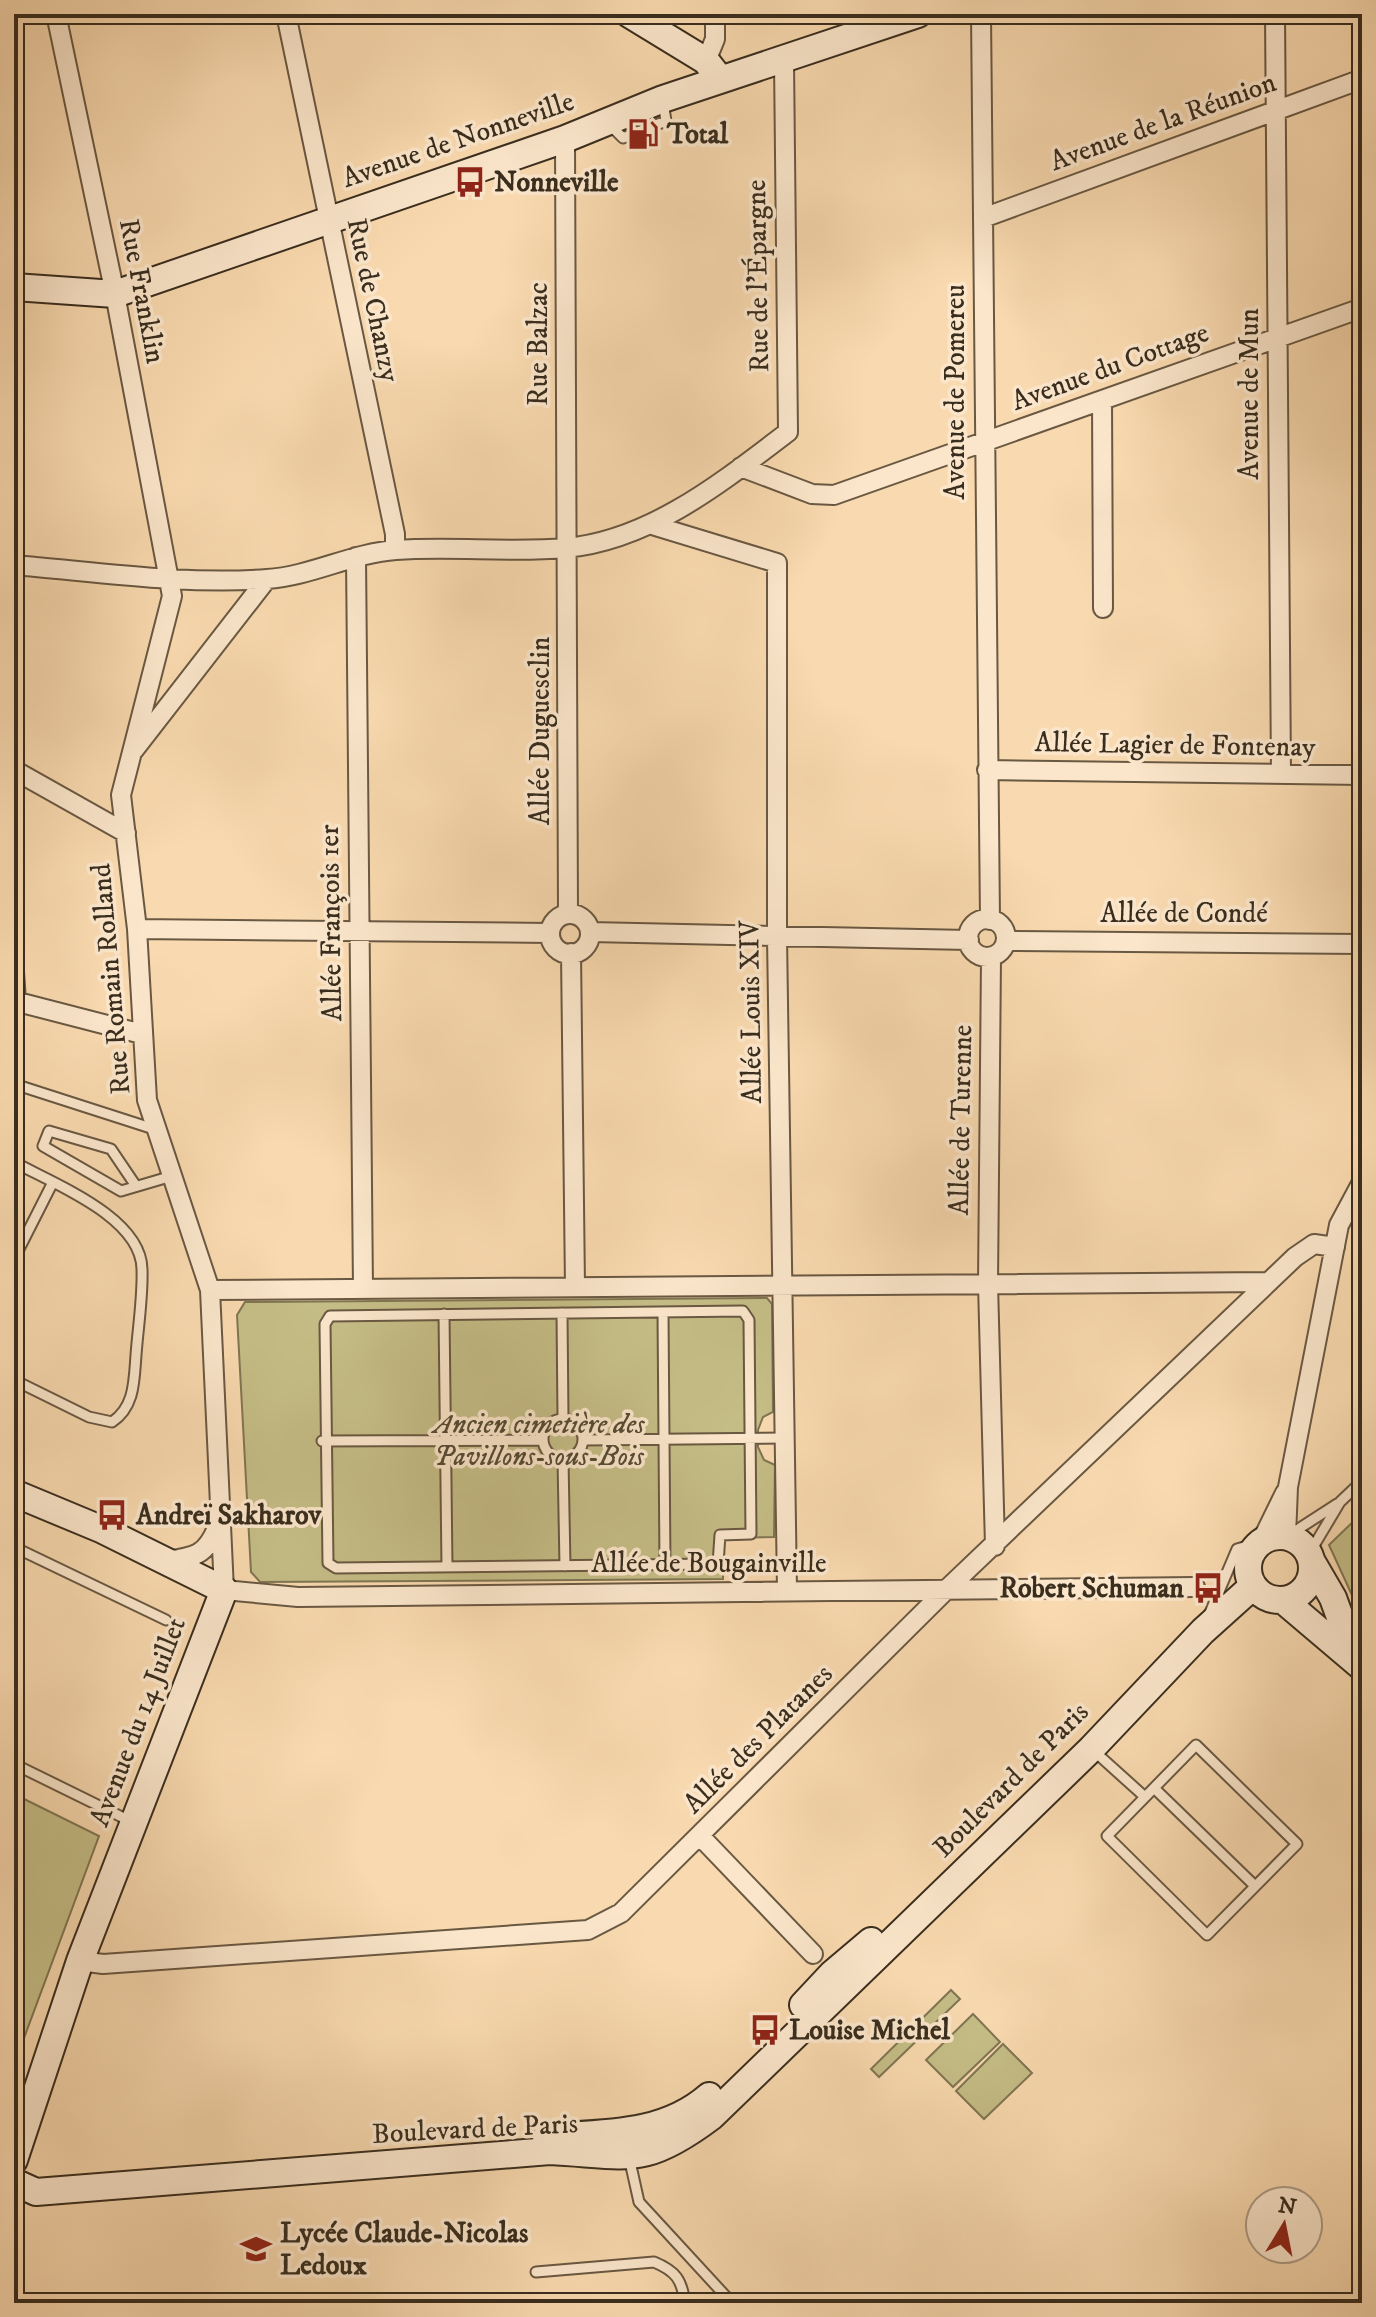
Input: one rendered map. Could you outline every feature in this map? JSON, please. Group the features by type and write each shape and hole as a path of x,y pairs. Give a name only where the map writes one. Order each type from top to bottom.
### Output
{"street":[{"name":"Rue Franklin","path":"56,14 115,294 169,579"},
{"name":"Rue de Chanzy","path":"286,14 395,534 395,550"},
{"path":"629,14 713,70 715,14"},
{"name":"Avenue de Nonneville","path":"14,287 115,294 565,139 663,99 713,70 784,61 918,14"},
{"name":"Avenue de Pomereu","path":"981,14 987,770"},
{"name":"Avenue de Mun","path":"1275,14 1281,774"},
{"name":"Rue de l'Épargne","path":"741,467 788,432 784,61"},
{"name":"Avenue de la Réunion","path":"983,218 1362,79"},
{"name":"Rue Balzac","path":"565,139 567,548"},
{"name":"Avenue du Cottage","path":"741,467 812,494 834,495 1362,308"},
{"path":"1102,400 1103,608"},
{"path":"14,565 169,579 266,580 300,575 356,557 395,550 567,548 652,525 741,467"},
{"name":"Allée Louis XIV","path":"652,525 777,563 777,937 787,1590"},
{"name":"Allée Duguesclin","path":"567,548 568,914"},
{"name":"Allée François 1er","path":"356,557 363,1289"},
{"name":"Rue Romain Rolland","path":"169,579 172,596 121,795 137,929 147,1100 210,1290"},
{"name":"Rue Romain Rolland","path":"132,752 144,742 266,580"},
{"path":"14,770 126,833"},
{"path":"987,770 990,920"},
{"name":"Allée Lagier de Fontenay","path":"987,770 1362,775"},
{"path":"568,914 585,921 590,932 587,945 571,953 559,950 550,933 557,918 568,914"},
{"path":"990,920 1000,925 1006,941 1001,951 991,957 974,951 969,940 974,925 990,920"},
{"path":"137,929 550,933"},
{"path":"590,932 969,940"},
{"name":"Allée de Condé","path":"1006,941 1362,944"},
{"path":"571,953 575,1287"},
{"name":"Allée de Turenne","path":"991,957 988,1284 995,1546"},
{"path":"14,972 15,1001 142,1034"},
{"path":"1273,1539 1288,1487 1339,1225 1362,1182"},
{"name":"Allée des Platanes","path":"80,1961 103,1964 588,1930 621,1913 701,1837 947,1589 1269,1282 1314,1244 1335,1247"},
{"path":"210,1290 1269,1282"},
{"name":"Avenue du 14 Juillet","path":"14,2160 80,1961 224,1590 210,1290"},
{"path":"14,1478 103,1530"},
{"path":"14,1493 103,1530 224,1590"},
{"path":"166,1561 190,1557 209,1547 220,1521"},
{"path":"1362,1645 1345,1631 1333,1598 1310,1558 1295,1540 1273,1539 1254,1549 1248,1567 1253,1586 1266,1597 1283,1600 1362,1667"},
{"path":"1283,1600 1302,1591 1312,1573 1310,1558"},
{"name":"Boulevard de Paris","path":"14,2180 36,2192 550,2151 629,2157 650,2153 683,2138 712,2116 1091,1749 1175,1659 1253,1586"},
{"name":"Allée de Bougainville","path":"224,1590 298,1597 1195,1587"},
{"name":"Boulevard de Paris","path":"14,2180 620,2132 672,2122 692,2111 770,2041 832,1974 889,1928 985,1829 1075,1745 1175,1659"},
{"path":"1091,1749 1088,1742 1119,1709"},
{"path":"701,1837 813,1954"}],"lane":[{"path":"14,1084 157,1130"},
{"path":"136,1186 111,1149 49,1131 43,1146 121,1191 172,1176"},
{"path":"14,1162 117,1220 134,1241 142,1266 133,1386 128,1406 112,1422 89,1417 14,1380"},
{"path":"14,1259 52,1184"},
{"path":"740,1311 748,1314 751,1534 720,1535 720,1560 715,1565 330,1565 326,1558 322,1441 327,1318 338,1315 562,1313 740,1311"},
{"path":"663,1312 665,1566"},
{"path":"562,1313 563,1419"},
{"path":"444,1314 447,1567"},
{"path":"563,1419 575,1423 584,1440 575,1456 563,1460 551,1456 543,1440 546,1428 563,1419"},
{"path":"584,1440 785,1438"},
{"path":"322,1441 543,1440"},
{"path":"563,1460 565,1566"},
{"path":"1203,1631 1237,1549 1273,1539 1340,1502 1362,1481"},
{"path":"1310,1558 1340,1502"},
{"path":"14,1547 166,1620"},
{"path":"1196,1745 1297,1844 1207,1935 1107,1836 1154,1788 1196,1745"},
{"path":"1091,1749 1145,1797"},
{"path":"14,1764 132,1822"},
{"path":"1154,1788 1255,1886"},
{"path":"629,2157 639,2202 732,2303"},
{"path":"536,2272 654,2262 670,2268 682,2283 685,2303"}],"green space":[{"name":"Ancien cimetière des Pavillons-sous-Bois","path":"767,1298 772,1304 773,1412 763,1417 758,1430 758,1447 764,1460 775,1465 774,1537 723,1538 723,1579 260,1582 251,1572 237,1315 245,1302"},
{"path":"1362,1513 1362,1617 1329,1545"},
{"path":"14,1794 99,1836 14,2065"},
{"path":"951,1990 960,1999 879,2077 871,2069"},
{"path":"973,2014 1000,2042 953,2087 926,2060"},
{"path":"1003,2044 1032,2073 984,2119 956,2091"}],"place":[{"name":"Total","path":"643,134"},
{"name":"Nonneville","path":"470,182"},
{"name":"Andreï Sakharov","path":"112,1515"},
{"name":"Robert Schuman","path":"1208,1588"},
{"name":"Louise Michel","path":"765,2030"},
{"name":"Lycée Claude-Nicolas Ledoux","path":"256,2249"}]}
